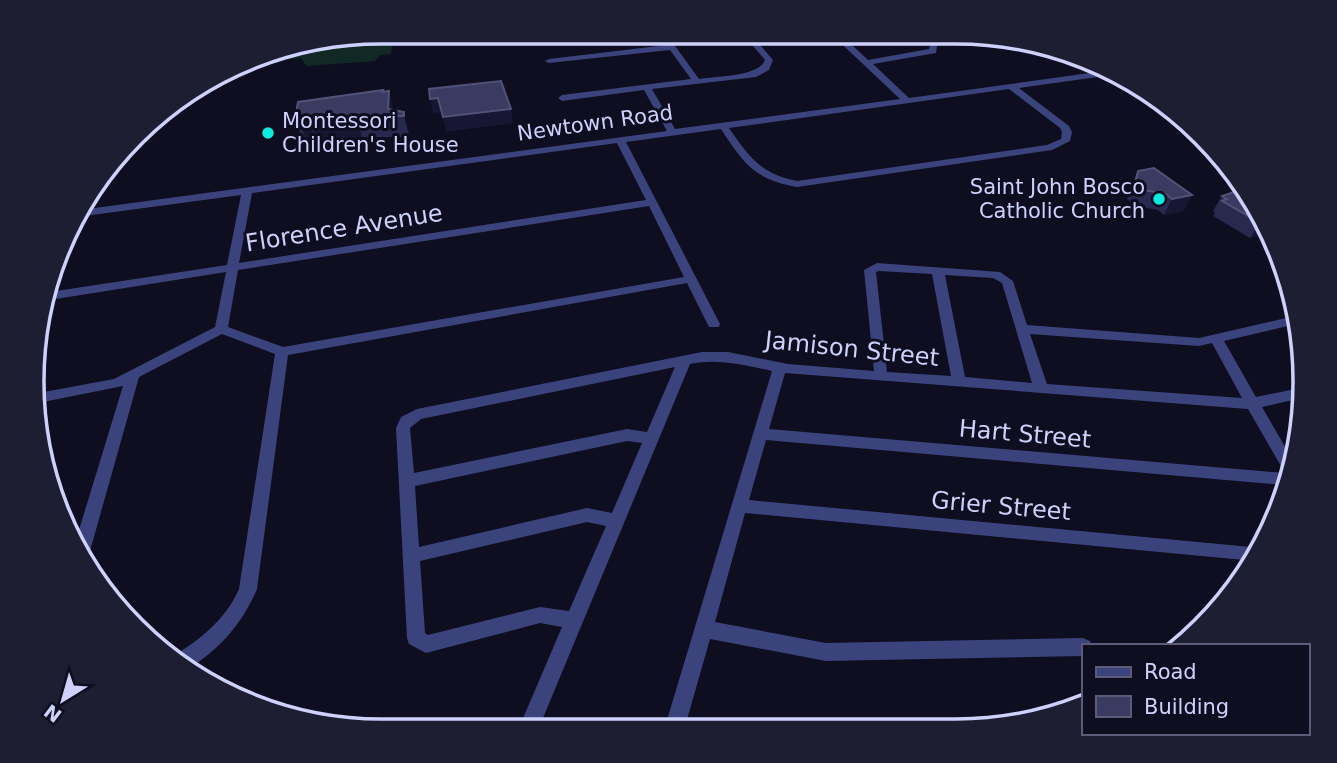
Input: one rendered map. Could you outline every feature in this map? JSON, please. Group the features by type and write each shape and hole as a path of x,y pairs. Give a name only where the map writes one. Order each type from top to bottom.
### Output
{"street":[{"path":"670,44 697,82"},
{"path":"562,98 745,76 765,68 769,60 755,44"},
{"path":"846,44 908,101"},
{"path":"866,63 918,57 933,51 934,44"},
{"path":"550,61 672,47"},
{"name":"Newtown Road","path":"89,212 1097,75"},
{"path":"723,125 755,170 768,178 797,184 1049,148 1065,141 1067,132 1063,126 1012,87"},
{"path":"647,88 672,132"},
{"path":"620,139 714,324"},
{"path":"221,329 247,191"},
{"name":"Florence Avenue","path":"55,295 652,202"},
{"path":"881,376 869,272 873,269 996,275 1005,279 1009,286 1041,388"},
{"path":"938,272 959,382"},
{"path":"44,398 90,390 133,375 221,329 282,352 691,279"},
{"path":"1023,329 1189,342 1216,339 1288,322"},
{"path":"1216,339 1284,460"},
{"path":"188,658 207,645 227,625 243,603 248,589 282,352"},
{"name":"Jamison Street","path":"406,481 403,428 406,421 416,414 713,356 780,367 881,376 1252,404 1293,395"},
{"path":"533,719 685,360"},
{"path":"677,719 780,367"},
{"path":"83,539 133,375"},
{"name":"Hart Street","path":"760,434 1279,478"},
{"path":"575,620 540,615 426,643 416,638 406,481 627,435 653,439"},
{"name":"Grier Street","path":"739,506 1246,553"},
{"path":"410,556 587,515 618,520"},
{"path":"703,629 826,652 1082,648"}],"green space":[{"path":"359,44 395,44 391,54 380,55 375,61 306,66 301,58 276,61 316,50"}],"building":[{"path":"501,81 511,109 443,117 438,98 430,99 429,89"},
{"path":"383,90 382,92 389,91 388,109 404,112 404,116 356,116 356,121 341,123 341,118 312,125 308,119 299,121 293,114 296,113 298,102"},
{"path":"1154,168 1192,195 1172,199 1166,194 1144,190 1135,183 1138,171"},
{"path":"1234,192 1250,217 1222,201 1227,199 1222,196"}],"place":[{"name":"Montessori Children's House","path":"268,133"},
{"name":"Saint John Bosco Catholic Church","path":"1159,199"}]}
